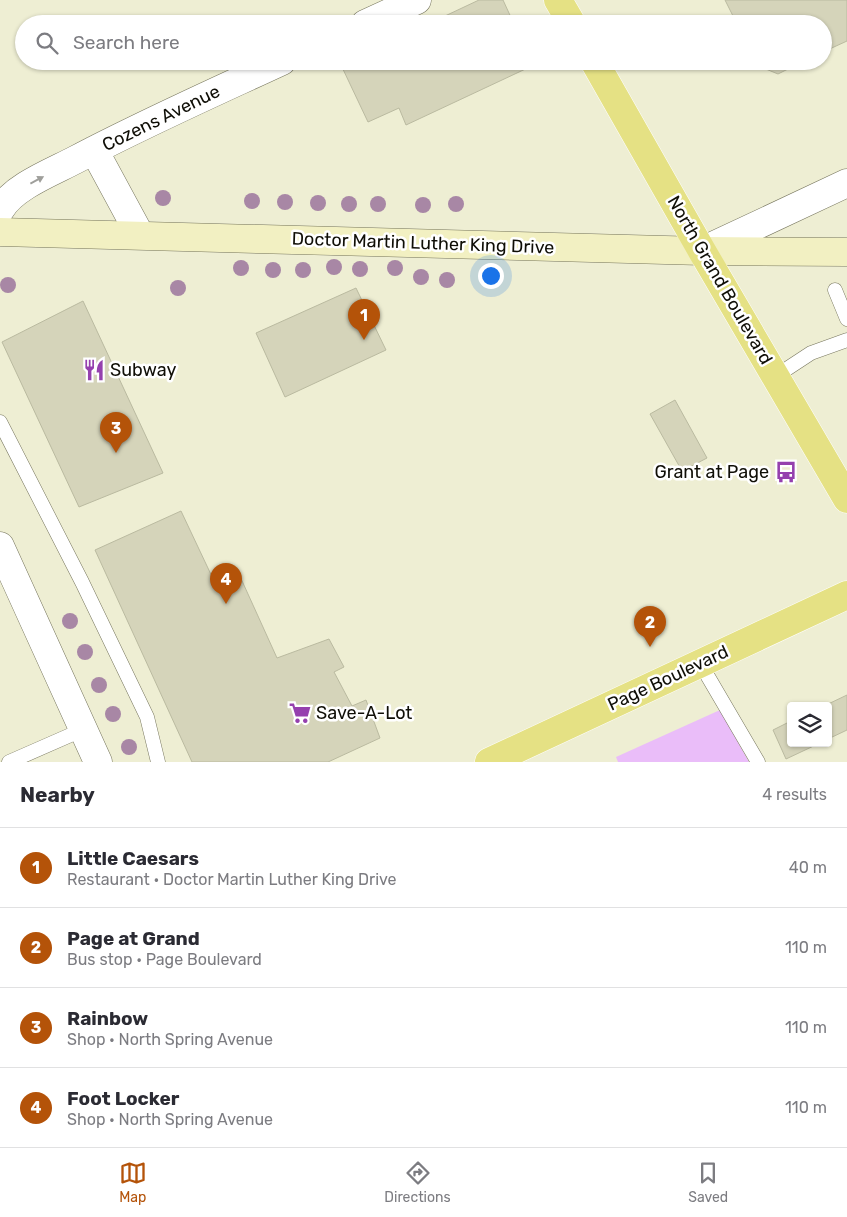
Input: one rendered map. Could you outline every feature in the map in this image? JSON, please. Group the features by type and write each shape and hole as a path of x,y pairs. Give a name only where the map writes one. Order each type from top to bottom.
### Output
{"main road":[{"path":"558,0 567,15"},
{"name":"North Grand Boulevard","path":"599,70 847,499"},
{"name":"Doctor Martin Luther King Drive","path":"0,232 702,251 847,252"},
{"name":"Page Boulevard","path":"489,762 847,595"}],"street":[{"path":"385,15 418,0"},
{"name":"Cozens Avenue","path":"0,210 3,204 26,186 158,118 262,70"},
{"name":"Cozens Avenue","path":"94,150 140,235"},
{"path":"702,251 847,183"},
{"path":"4,563 98,762"}],"lane":[{"path":"835,290 847,318"},
{"path":"776,376 810,352 847,340"},
{"path":"0,422 82,582 147,717 158,762"},
{"path":"700,663 758,762"},
{"path":"9,762 82,730"}],"shaded area":[{"path":"720,710 749,762 618,762 616,757"}],"building":[{"path":"479,0 503,0 510,15 447,15"},
{"path":"725,0 847,0 847,41 832,48 832,15 732,15"},
{"path":"343,70 523,70 406,125 399,108 368,122"},
{"path":"768,70 786,70 778,74"},
{"path":"356,288 386,350 285,397 256,333"},
{"path":"83,301 163,473 79,507 2,342"},
{"path":"675,400 707,458 682,471 650,414"},
{"path":"181,511 215,583 238,572 277,658 329,639 344,667 334,672 352,706 366,700 380,738 328,762 192,762 95,550"},
{"path":"847,695 847,730 832,737 832,702"},
{"path":"787,723 787,747 812,747 786,759 773,730"}],"place":[{"name":"Little Caesars","path":"364,340"},
{"name":"Subway","path":"94,370"},
{"name":"Rainbow","path":"116,453"},
{"name":"Grant at Page","path":"786,472"},
{"name":"Foot Locker","path":"226,604"},
{"name":"Page at Grand","path":"650,647"},
{"name":"Save-A-Lot","path":"300,713"}]}
